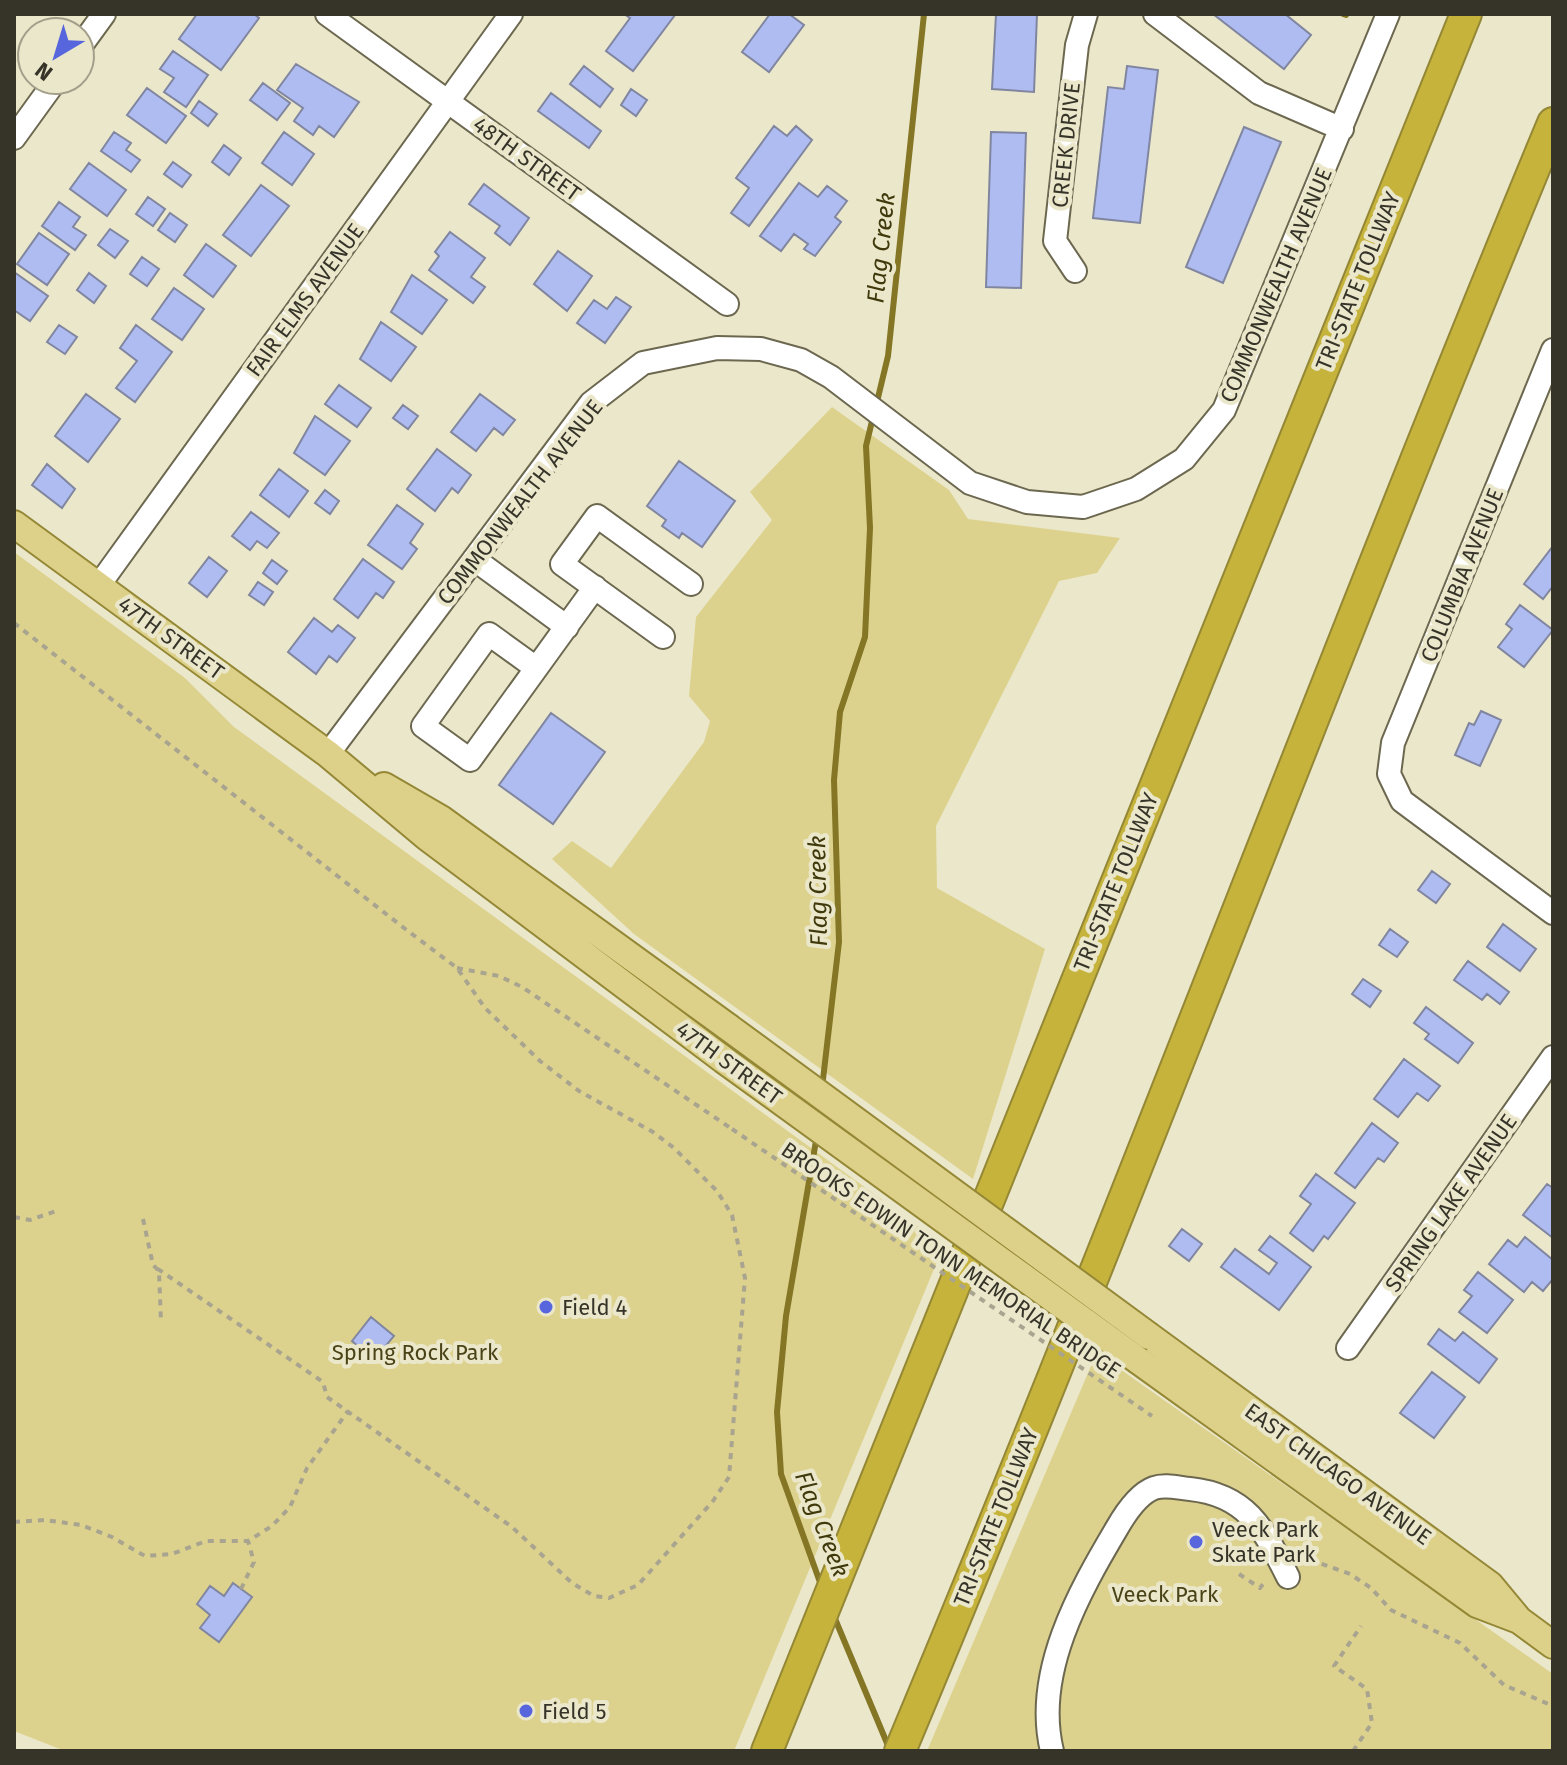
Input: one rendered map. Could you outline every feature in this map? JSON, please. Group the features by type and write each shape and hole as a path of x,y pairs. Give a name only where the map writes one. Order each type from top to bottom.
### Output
{"highway":[{"name":"TRI-STATE TOLLWAY","path":"767,1751 1466,14"},
{"name":"TRI-STATE TOLLWAY","path":"900,1751 1553,123"}],"main road":[{"name":"47TH STREET","path":"14,524 328,754 427,837 724,1060 1139,1361"},
{"name":"47TH STREET","path":"328,754 441,819 1149,1336"},
{"name":"EAST CHICAGO AVENUE","path":"1149,1336 1490,1585 1519,1620 1553,1645"},
{"name":"EAST CHICAGO AVENUE","path":"1139,1361 1477,1604 1519,1620"}],"street":[{"name":"48TH STREET","path":"327,14 727,304"},
{"name":"FAIR ELMS AVENUE","path":"99,585 511,14"},
{"name":"CREEK DRIVE","path":"1075,271 1055,241 1077,45 1086,14"},
{"path":"1155,14 1259,93 1342,129"},
{"name":"COMMONWEALTH AVENUE","path":"328,754 591,403 643,363 717,348 761,349 801,360 831,377 970,483 1027,502 1083,507 1136,489 1184,459 1224,410 1388,14"},
{"path":"14,138 44,96"},
{"name":"COLUMBIA AVENUE","path":"1553,350 1393,743 1389,774 1402,801 1553,913"},
{"path":"663,637 562,564 597,516 691,584"},
{"path":"474,559 567,627"},
{"path":"536,668 489,634 423,726 470,760 595,587"},
{"name":"SPRING LAKE AVENUE","path":"1348,1348 1553,1057"},
{"path":"1052,1751 1048,1709 1064,1633 1103,1546 1143,1495 1154,1488 1203,1490 1238,1505 1256,1519 1288,1577"}],"path":[{"path":"14,623 457,968 502,1027 579,1091 653,1132 674,1148 717,1191 732,1215 745,1278 729,1477 713,1501 638,1585 625,1594 594,1596 572,1583 512,1527 327,1397 323,1382 155,1267"},
{"name":"BROOKS EDWIN TONN MEMORIAL BRIDGE","path":"457,968 499,976 522,987 1152,1416"},
{"path":"14,1217 30,1220 56,1211"},
{"path":"143,1219 155,1267 159,1271 161,1322"},
{"path":"14,1522 45,1520 81,1525 112,1537 145,1556 172,1554 206,1541 248,1541 272,1526 290,1507 307,1468 348,1411"},
{"path":"241,1589 254,1562 248,1541"},
{"path":"1290,1554 1350,1574 1371,1588 1391,1610 1460,1643 1504,1685 1553,1706"},
{"path":"1353,1751 1372,1723 1367,1689 1334,1666 1361,1626"}],"green space":[{"path":"832,407 949,490 968,519 1120,538 1097,573 1059,581 936,826 937,888 1045,949 973,1179 634,934 552,859 572,841 611,868 704,742 710,721 689,696 696,617 772,520 750,492"},
{"name":"Spring Rock Park","path":"14,552 185,678 234,727 944,1245 734,1751 65,1751 14,1731"},
{"name":"Veeck Park","path":"1091,1366 1117,1367 1553,1674 1553,1751 927,1751"}],"building":[{"path":"197,14 254,14 259,18 221,70 179,39"},
{"path":"624,14 675,15 633,71 606,51 630,18"},
{"path":"770,14 789,14 804,25 769,72 742,52"},
{"path":"996,14 1037,14 1034,92 992,89"},
{"path":"1213,14 1285,14 1311,35 1284,69"},
{"path":"173,51 208,75 186,107 164,92 174,78 160,69"},
{"path":"296,64 359,102 334,137 319,126 313,135 294,121 303,108 277,90"},
{"path":"584,66 613,89 600,107 570,84"},
{"path":"1127,66 1158,70 1140,223 1093,218 1108,87 1124,89"},
{"path":"263,83 290,103 277,120 250,100"},
{"path":"147,88 186,116 166,143 127,115"},
{"path":"631,89 647,100 636,116 621,105"},
{"path":"551,93 601,131 589,148 538,111"},
{"path":"199,101 217,114 208,126 191,113"},
{"path":"774,126 787,136 796,126 812,140 749,226 731,213 749,188 736,178"},
{"path":"1244,127 1281,142 1223,283 1186,267"},
{"path":"114,132 131,143 126,150 140,160 131,172 101,151"},
{"path":"284,132 314,154 292,185 262,163"},
{"path":"991,132 1026,133 1021,288 986,287"},
{"path":"224,145 241,158 229,175 212,162"},
{"path":"173,162 191,175 182,187 164,174"},
{"path":"89,163 126,190 107,216 70,189"},
{"path":"799,183 818,197 827,186 847,201 835,217 841,222 815,256 804,249 808,244 794,234 781,251 760,236"},
{"path":"484,184 529,218 510,245 495,233 500,226 469,204"},
{"path":"261,185 289,206 251,256 223,235"},
{"path":"148,197 165,209 153,226 136,214"},
{"path":"59,202 80,217 73,227 86,235 75,250 42,226"},
{"path":"170,213 187,225 175,242 158,230"},
{"path":"110,229 128,241 115,258 98,245"},
{"path":"450,232 485,258 471,277 485,287 473,303 429,270 439,256 435,252"},
{"path":"39,233 69,254 47,285 17,264"},
{"path":"206,244 236,266 213,297 184,275"},
{"path":"558,251 592,276 567,311 534,284"},
{"path":"142,257 159,269 147,286 130,274"},
{"path":"14,272 48,296 30,321 14,310"},
{"path":"89,273 106,286 94,303 77,290"},
{"path":"412,275 447,300 422,334 391,312"},
{"path":"174,288 204,309 182,340 152,319"},
{"path":"616,297 631,307 605,343 577,323 594,300 607,309"},
{"path":"381,322 416,347 391,381 360,359"},
{"path":"59,325 77,337 65,354 47,342"},
{"path":"136,325 172,352 135,402 116,388 137,361 120,348"},
{"path":"339,385 371,408 357,427 325,404"},
{"path":"86,394 120,419 88,462 55,436"},
{"path":"480,394 515,420 503,435 494,428 476,451 451,432"},
{"path":"403,405 418,416 408,429 393,418"},
{"path":"315,416 350,441 325,475 294,453"},
{"path":"437,449 471,475 458,493 452,488 435,511 407,489"},
{"path":"679,461 735,501 702,547 682,533 679,538 662,526 666,520 647,506"},
{"path":"47,464 75,489 62,508 32,485"},
{"path":"279,469 308,491 289,517 260,495"},
{"path":"325,490 339,501 330,514 315,503"},
{"path":"397,505 423,524 410,543 417,549 402,569 368,545"},
{"path":"251,512 279,533 267,548 257,541 250,550 232,536"},
{"path":"1553,546 1553,586 1543,599 1524,584"},
{"path":"209,557 227,571 207,597 189,583"},
{"path":"363,559 394,582 383,598 376,593 358,618 334,599"},
{"path":"272,560 287,571 277,584 263,573"},
{"path":"258,582 273,592 264,605 249,595"},
{"path":"1520,605 1553,630 1524,667 1498,647 1512,629 1506,624"},
{"path":"314,618 332,632 338,625 355,638 337,662 329,656 316,674 288,652"},
{"path":"1481,711 1501,720 1480,766 1455,755 1469,723 1474,725"},
{"path":"551,713 605,752 553,824 499,785"},
{"path":"1432,871 1450,884 1436,903 1418,890"},
{"path":"1503,924 1536,949 1520,971 1487,947"},
{"path":"1390,929 1408,942 1397,957 1379,945"},
{"path":"1468,961 1509,992 1500,1004 1487,994 1482,1000 1454,980"},
{"path":"1363,979 1381,991 1370,1007 1352,994"},
{"path":"1426,1007 1473,1043 1458,1063 1425,1039 1429,1034 1414,1023"},
{"path":"1404,1059 1440,1086 1428,1101 1417,1093 1398,1117 1374,1099"},
{"path":"1372,1123 1398,1143 1384,1162 1378,1158 1355,1188 1335,1173"},
{"path":"1316,1174 1355,1203 1328,1239 1324,1236 1313,1251 1290,1233 1311,1204 1300,1196"},
{"path":"1547,1184 1553,1188 1553,1238 1523,1215"},
{"path":"1182,1229 1202,1244 1189,1261 1169,1246"},
{"path":"1270,1236 1311,1267 1279,1310 1221,1267 1235,1249 1269,1274 1277,1263 1259,1250"},
{"path":"1525,1237 1553,1260 1553,1279 1543,1291 1532,1282 1524,1292 1489,1264 1508,1240 1517,1247"},
{"path":"1478,1272 1513,1300 1487,1333 1459,1312 1472,1296 1464,1290"},
{"path":"371,1317 394,1336 374,1360 352,1341"},
{"path":"1439,1329 1455,1341 1463,1332 1497,1359 1479,1383 1428,1344"},
{"path":"1432,1372 1465,1397 1434,1438 1400,1413"},
{"path":"233,1583 252,1597 219,1642 200,1628 210,1615 197,1604 210,1586 224,1596"}],"waterway":[{"name":"Flag Creek","path":"876,406 888,356 924,14"},
{"name":"Flag Creek","path":"822,1088 839,942 834,780 840,712 865,637 870,528 866,446 873,417"},
{"name":"Flag Creek","path":"817,1135 786,1316 777,1412 781,1474 821,1585"},
{"name":"Flag Creek","path":"833,1614 889,1748"}],"place":[{"name":"Field 4","path":"546,1307"},
{"name":"Veeck Park Skate Park","path":"1196,1542"},
{"name":"Field 5","path":"526,1711"}]}
